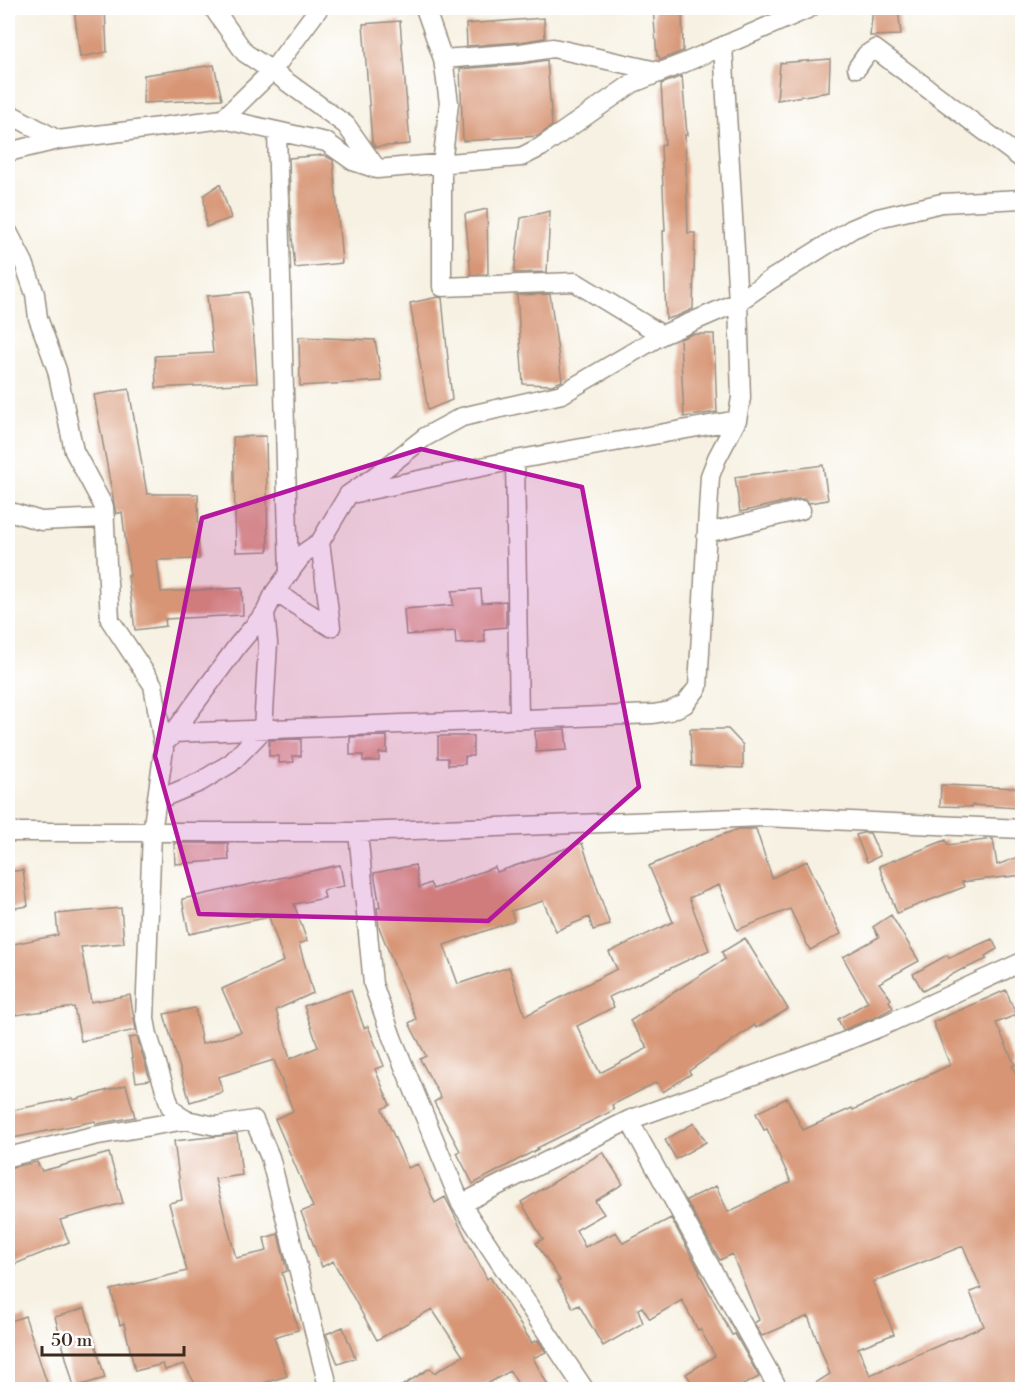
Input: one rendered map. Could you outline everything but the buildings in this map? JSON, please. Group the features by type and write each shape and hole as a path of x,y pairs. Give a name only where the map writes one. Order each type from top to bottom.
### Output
{"street":[{"path":"223,119 272,71 319,8"},
{"path":"425,8 443,59 449,103 442,165 442,287 575,282 662,335"},
{"path":"8,152 58,140 223,119 326,142 353,161 376,169 521,157 541,147 633,83 810,8"},
{"path":"216,12 245,53 346,125 376,169"},
{"path":"168,741 263,730 653,714 670,711 686,704 698,687 710,476 737,420 741,398 738,302 723,46"},
{"path":"443,59 553,48 661,72"},
{"path":"857,68 866,55 875,49 1023,159"},
{"path":"8,113 58,140"},
{"path":"277,131 289,574"},
{"path":"186,1120 170,1106 145,1019 152,832 168,741 238,645 265,613 275,592 304,553 320,542 348,495 425,437 462,417 562,394 662,335 738,302 852,229 878,218 942,203 1023,199"},
{"path":"8,232 24,263 35,294 38,318 57,370 74,451 104,507 110,620 153,685 168,741"},
{"path":"348,495 515,460 737,420"},
{"path":"515,460 519,719"},
{"path":"707,533 801,510"},
{"path":"8,511 40,521 105,518"},
{"path":"275,592 331,627 320,542"},
{"path":"157,800 200,782 231,763 263,730 268,643 265,613"},
{"path":"8,832 358,832 765,817 1023,830"},
{"path":"358,832 373,984 393,1040 461,1204 585,1389"},
{"path":"461,1204 630,1119 826,1049 1023,962"},
{"path":"630,1119 779,1389"},
{"path":"8,1157 93,1136 186,1120 216,1126 254,1120 270,1157 329,1389"}],"highlighted area":[{"path":"421,449 582,487 639,787 488,921 199,914 155,756 202,518"}]}
